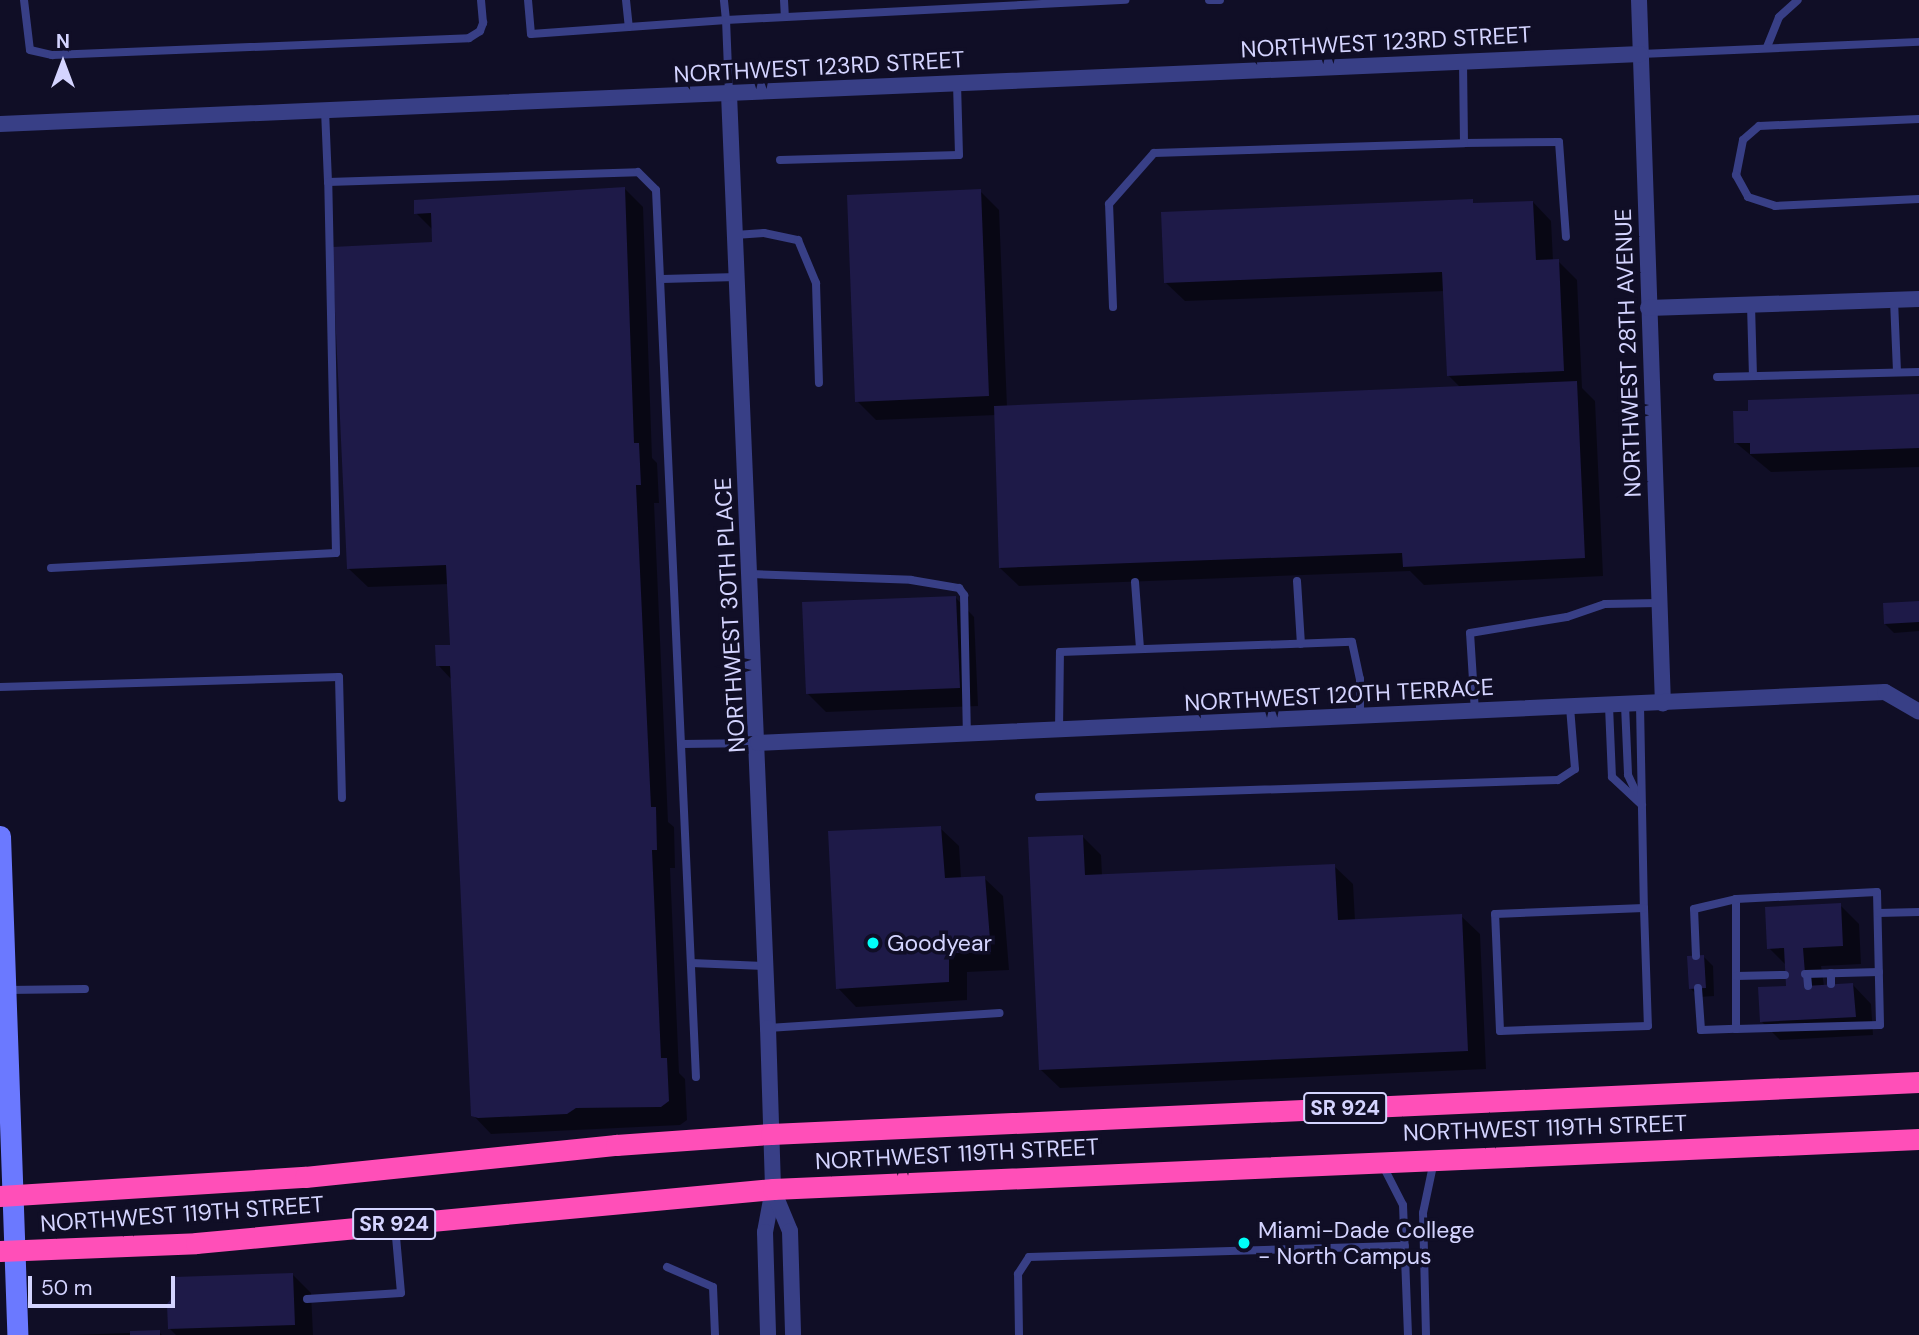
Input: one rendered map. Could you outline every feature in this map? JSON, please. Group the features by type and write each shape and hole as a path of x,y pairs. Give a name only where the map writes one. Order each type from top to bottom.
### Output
{"highway":[{"name":"NORTHWEST 119TH STREET","path":"7,1196 304,1177 616,1144 771,1134 1919,1082"},
{"name":"NORTHWEST 119TH STREET","path":"7,1251 196,1243 773,1189 1435,1158 1919,1139"}],"main road":[{"path":"0,836 6,990 7,1251 17,1335"}],"street":[{"name":"NORTHWEST 28TH AVENUE","path":"1639,0 1663,704"},
{"name":"NORTHWEST 123RD STREET","path":"0,124 1641,54"},
{"name":"NORTHWEST 30TH PLACE","path":"729,94 758,743 773,1189"},
{"path":"1648,308 1919,299"},
{"name":"NORTHWEST 120TH TERRACE","path":"758,743 1885,692 1918,710"},
{"path":"768,1335 765,1232 773,1189"},
{"path":"773,1189 790,1231 793,1335"}],"lane":[{"path":"24,0 30,50 52,55 470,38 480,31 483,23 481,0"},
{"path":"528,0 531,34 726,20 1125,0"},
{"path":"626,0 629,27"},
{"path":"724,0 729,94"},
{"path":"784,0 785,17"},
{"path":"1209,0 1220,0"},
{"path":"1767,47 1779,17 1798,0"},
{"path":"1641,54 1919,42"},
{"path":"1463,62 1464,143"},
{"path":"780,160 959,155 957,84"},
{"path":"51,568 336,553 325,110"},
{"path":"1919,120 1759,126 1743,140 1736,176 1748,197 1775,206 1919,199"},
{"path":"1113,307 1110,204 1154,153 1559,142 1566,237"},
{"path":"328,182 638,172 656,190 696,1077"},
{"path":"735,235 764,233 798,240 816,283 819,383"},
{"path":"662,279 737,277"},
{"path":"1894,300 1897,372"},
{"path":"1751,304 1753,376"},
{"path":"1717,377 1919,372"},
{"path":"751,574 911,580 959,588 964,595 967,734"},
{"path":"1297,581 1301,644"},
{"path":"1135,582 1140,649"},
{"path":"1475,712 1470,633 1567,617 1605,604 1659,603"},
{"path":"1059,730 1060,652 1352,642 1360,678 1360,717"},
{"path":"0,687 339,677 342,798"},
{"path":"1625,705 1628,775 1642,805"},
{"path":"1625,705 1612,777 1642,805"},
{"path":"1625,705 1642,805 1648,1026 1500,1031 1495,915 1644,908"},
{"path":"1040,797 1558,780 1575,769 1570,708"},
{"path":"682,744 758,743"},
{"path":"1696,956 1694,909 1736,899 1877,892 1880,1025 1833,1022 1701,1030 1698,988"},
{"path":"1736,899 1737,1029"},
{"path":"1878,913 1919,912"},
{"path":"691,963 766,966"},
{"path":"1808,986 1806,974 1879,972"},
{"path":"1830,973 1831,984"},
{"path":"1736,976 1782,975 1778,986"},
{"path":"6,990 85,989"},
{"path":"768,1028 1000,1013"},
{"path":"1426,1335 1423,1213 1435,1158"},
{"path":"1381,1161 1403,1205 1408,1335"},
{"path":"307,1299 401,1293 395,1224"},
{"path":"1019,1335 1018,1274 1029,1257 1405,1246"},
{"path":"667,1267 713,1287 715,1335"}],"building":[{"path":"625,187 634,443 639,443 641,485 636,485 651,807 656,807 657,850 652,850 661,1058 667,1058 669,1101 661,1107 576,1108 567,1114 478,1118 471,1116 450,666 436,666 435,645 450,645 446,565 347,569 332,247 432,242 431,213 414,214 414,200"},
{"path":"981,189 989,396 855,402 847,195"},
{"path":"1473,199 1473,203 1533,201 1536,260 1559,259 1564,371 1447,376 1442,272 1164,283 1161,212"},
{"path":"1577,381 1585,558 1403,567 1402,553 999,568 994,406"},
{"path":"1919,394 1919,448 1750,454 1750,443 1734,443 1733,411 1748,411 1748,400"},
{"path":"956,596 960,688 806,694 802,602"},
{"path":"1919,601 1919,622 1884,624 1883,603"},
{"path":"941,826 945,878 985,876 991,952 949,953 949,982 836,989 828,831"},
{"path":"1083,835 1085,875 1335,864 1338,920 1462,914 1468,1051 1039,1070 1028,837"},
{"path":"1841,903 1843,946 1803,948 1806,986 1853,983 1856,1017 1760,1022 1758,987 1786,986 1784,948 1767,949 1765,907"},
{"path":"1704,955 1706,988 1689,989 1687,956"},
{"path":"293,1273 295,1325 168,1329 167,1304 175,1294 174,1277"},
{"path":"160,1330 160,1335 130,1335 130,1331"}],"place":[{"name":"Goodyear","path":"873,943"},
{"name":"Miami-Dade College - North Campus","path":"1244,1243"}]}
